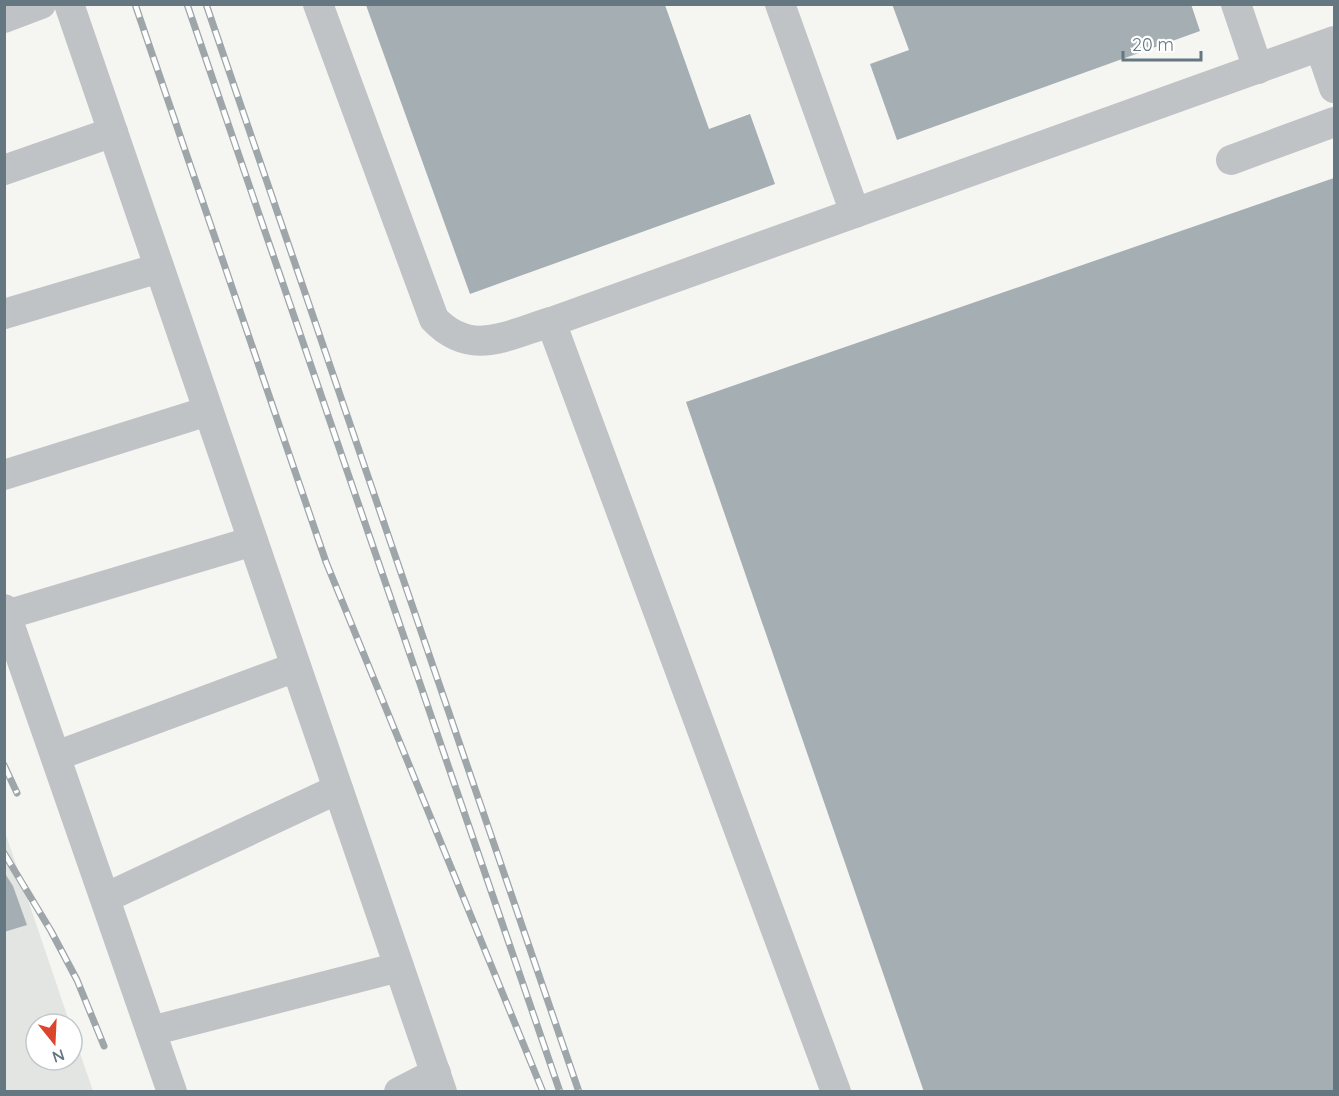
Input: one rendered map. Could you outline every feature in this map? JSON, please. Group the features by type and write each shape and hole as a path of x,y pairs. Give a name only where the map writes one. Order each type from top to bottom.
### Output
{"lane":[{"path":"4,18 41,4"},
{"path":"69,4 439,1082 399,1092"},
{"path":"318,4 434,319 458,338 473,341 489,340 551,322 1327,44 1335,88"},
{"path":"780,4 855,213"},
{"path":"1236,4 1258,69"},
{"path":"1231,160 1335,122"},
{"path":"4,170 112,132"},
{"path":"4,314 159,268"},
{"path":"551,322 836,1092"},
{"path":"4,475 208,411"},
{"path":"172,1092 5,612 253,541"},
{"path":"56,756 296,667"},
{"path":"105,898 338,789"},
{"path":"151,1031 399,967"}],"shaded area":[{"path":"4,829 66,1012 24,1012 24,1072 84,1072 84,1065 93,1091 5,1091"}],"building":[{"path":"892,4 1191,4 1200,31 897,140 870,64 909,50"},
{"path":"366,5 665,5 709,129 750,114 775,184 470,294"},
{"path":"1334,178 1334,1092 924,1092 686,402"},
{"path":"4,872 13,886 27,925 4,932"}],"railway":[{"path":"135,4 326,562 543,1092"},
{"path":"187,4 560,1092"},
{"path":"206,4 579,1092"},
{"path":"4,765 17,793"},
{"path":"4,853 51,931 77,980 104,1046"}]}
